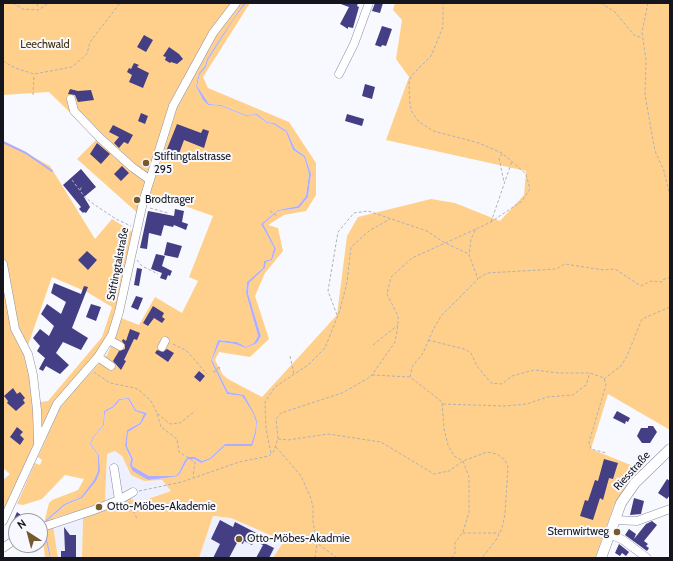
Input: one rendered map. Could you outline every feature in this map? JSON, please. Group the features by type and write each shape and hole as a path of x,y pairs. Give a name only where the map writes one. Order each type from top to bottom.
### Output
{"main road":[{"name":"Riesstraße","path":"602,558 617,510 629,491 670,449"}],"street":[{"name":"Stiftingtalstraße","path":"3,522 57,404 98,357 109,340 119,312 142,206 173,106 213,33 236,3"},
{"path":"339,74 354,44 368,3"},
{"path":"71,99 74,111 100,138 136,170 150,180"},
{"path":"3,264 15,329 28,354 33,375 37,410 38,444"},
{"path":"109,340 120,346"},
{"path":"98,357 111,366"},
{"path":"114,468 119,500"},
{"path":"48,524 80,515 119,500 133,492"},
{"path":"614,520 637,520 670,509"},
{"path":"610,534 623,540 647,558"}],"path":[{"path":"14,3 23,9 39,10 48,3"},
{"path":"37,3 39,10"},
{"path":"3,61 14,68 34,74 72,67 87,54 90,42 120,3"},
{"path":"133,492 192,478 240,462 269,456 278,438 276,419 281,412 342,393 372,375 395,342 398,316 387,294 391,277 412,258 491,222 522,201 530,189 526,174 502,153 479,143 433,131 418,121 412,112 408,89 412,75 431,56 443,27 443,3"},
{"path":"601,3 615,12 634,35 643,38"},
{"path":"648,3 642,32 646,60 645,95 655,151 664,171 670,196"},
{"path":"33,95 34,74"},
{"path":"502,153 500,158 505,183"},
{"path":"491,222 512,161"},
{"path":"72,180 84,196 106,213 136,229"},
{"path":"80,190 82,186"},
{"path":"142,206 168,213"},
{"path":"270,211 277,216"},
{"path":"337,315 328,291 338,232 354,213 368,211 428,231 445,244 469,255"},
{"path":"271,454 266,433 265,402 275,388 316,357 325,348 340,310 347,282 351,247 369,231 390,219"},
{"path":"476,229 471,239 469,255 478,279"},
{"path":"131,254 142,266 158,274"},
{"path":"410,377 412,368 423,353 428,340 442,316 478,279 487,273 556,269 565,264 603,270 615,269 641,286 651,281 662,282 664,279 669,278 670,273"},
{"path":"604,379 621,366 628,356 638,326 646,317 670,307"},
{"path":"373,345 398,325"},
{"path":"428,340 464,348 471,353 478,366 491,383 502,384 512,376 534,370 559,373 590,373 604,379 606,385 589,442 591,449 606,453"},
{"path":"166,344 188,352 207,374"},
{"path":"290,356 294,374"},
{"path":"88,368 110,383 135,388 151,401 162,427 176,439 179,452 195,462 192,478"},
{"path":"443,404 505,406 526,404 548,397 573,395 586,385 590,373"},
{"path":"372,375 410,377 443,404 444,429 448,445 454,456 463,461 469,477 469,512 462,533 454,543 455,553 451,558"},
{"path":"157,413 170,424 180,423 195,411"},
{"path":"278,438 288,440 328,434 381,442 434,474 449,471 463,461 487,452 497,454 505,460 508,467 505,514 499,533 482,558"},
{"path":"275,446 301,476 310,496 313,506 313,522 317,543 315,558"},
{"path":"128,501 137,519"},
{"path":"462,533 499,533"},
{"path":"317,543 337,558"}],"shaded area":[{"name":"Otto-Möbes-Akademie","path":"116,451 122,456 131,475 144,481 162,480 171,491 83,518 82,558 58,558 53,525 56,524 54,518 105,503 107,454"},
{"name":"Otto-Möbes-Akademie","path":"213,516 231,518 284,541 273,558 199,558"}],"green space":[{"name":"Leechwald","path":"3,3 244,3 207,59 205,66 199,73 196,86 203,100 208,105 221,106 246,116 256,115 267,123 273,124 286,132 293,150 304,157 309,174 306,196 298,206 278,210 261,224 274,248 271,259 264,261 263,268 247,282 246,293 258,336 254,343 246,347 237,342 218,340 211,361 227,394 242,396 253,413 256,422 255,432 251,444 225,444 210,458 202,461 195,457 185,460 178,474 174,476 149,476 132,466 133,459 127,446 128,432 141,424 147,413 136,410 129,398 119,399 113,406 104,411 103,425 92,438 90,444 98,455 98,471 94,480 81,497 64,504 48,518 48,513 46,513 49,503 52,500 78,490 84,479 65,475 42,499 23,505 17,504 35,463 40,465 42,460 38,457 59,409 73,391 107,355 116,335 121,318 139,325 155,297 182,313 198,281 189,277 213,216 151,194 142,217 77,159 97,139 49,92 3,95"},
{"path":"246,3 250,3 203,77 208,88 289,122 316,163 316,195 306,211 284,215 268,225 278,228 283,251 265,273 255,296 269,339 250,357 219,352 215,360 223,375 228,379 262,397 337,315 347,236 358,217 431,199 455,203 500,221 524,195 526,171 386,140 409,77 396,59 402,20 393,10 395,3 670,3 670,430 608,394 591,449 643,470 614,505 595,558 273,558 284,541 231,518 213,516 199,558 82,558 83,518 90,513 129,498 139,502 171,491 162,480 144,481 131,475 122,456 115,451 107,454 105,503 54,518 56,524 53,525 58,558 51,558 48,544 48,520 65,505 82,498 100,471 99,455 91,444 93,438 104,425 105,412 114,407 120,400 128,399 135,411 145,414 140,423 127,430 125,446 131,460 130,467 148,480 179,475 188,459 194,459 201,463 211,459 225,446 251,446 256,433 257,421 244,395 228,392 212,360 220,342 235,344 246,348 257,343 261,336 248,293 249,283 265,268 266,262 272,260 276,249 262,224 278,211 299,208 308,197 311,174 305,156 295,149 287,131 274,123 267,122 257,114 246,115 221,105 209,104 197,86 200,74 206,67 208,60 233,19"},
{"path":"3,142 50,166 95,239 112,219 138,235 112,335 62,397 3,522 3,480 10,474 3,468","holes":["52,277 87,292 112,307 102,337 48,401 40,402 28,345"]},
{"path":"48,549 50,558 45,558 44,553 48,553"}],"water":[{"path":"244,3 246,3 233,20 208,60 206,67 200,74 197,86 209,104 221,105 246,115 257,114 267,122 274,123 287,131 295,149 305,156 311,174 308,197 299,208 278,211 263,224 276,249 272,260 266,262 265,268 249,283 248,293 261,336 257,343 246,348 235,344 220,342 212,360 228,392 244,395 254,413 257,421 256,433 252,446 225,446 211,459 201,463 194,459 188,459 179,475 174,477 148,480 133,471 130,466 131,459 125,446 127,430 140,423 144,414 135,411 128,399 120,400 114,407 105,412 104,425 93,438 91,444 99,455 100,471 96,481 82,498 65,505 48,520 48,518 64,504 81,497 94,480 98,471 98,455 90,444 92,438 103,425 104,411 113,406 119,399 129,398 136,410 147,413 141,424 128,432 127,446 133,459 132,466 149,476 174,476 178,474 188,457 195,457 202,461 210,458 225,444 251,444 255,432 256,422 253,413 242,396 227,394 211,361 218,340 237,342 246,347 254,343 258,336 246,293 247,282 263,268 264,261 271,259 274,248 261,224 278,210 298,206 306,196 309,174 304,157 293,150 286,132 273,124 267,123 256,115 246,116 221,106 208,105 203,100 196,86 199,73 205,66 207,59"},
{"path":"48,544 51,558 48,549"}],"building":[{"path":"338,3 358,3 357,6 359,7 353,28 348,27 348,29 340,24 349,7"},
{"path":"375,3 383,3 380,13 372,11"},
{"path":"382,26 392,29 386,46 382,45 381,47 375,45"},
{"path":"144,35 153,40 146,52 137,47"},
{"path":"169,47 183,59 177,64 170,63 165,60 166,57 163,56"},
{"path":"134,63 139,65 137,67 149,73 143,88 129,82 132,75 127,72 129,68 131,69"},
{"path":"365,84 375,87 372,99 362,96"},
{"path":"70,89 78,91 91,90 94,100 78,102 75,95 68,94"},
{"path":"141,113 148,116 145,124 138,121"},
{"path":"347,114 364,119 362,126 345,121"},
{"path":"177,124 201,133 203,129 209,131 204,148 184,140 177,159 165,154"},
{"path":"113,125 133,135 128,144 124,142 119,148 114,143 119,137 109,132"},
{"path":"97,143 110,154 101,164 90,154"},
{"path":"122,166 129,173 121,181 114,174"},
{"path":"81,169 96,187 84,197 90,207 86,213 83,213 79,209 81,207 63,185"},
{"path":"175,209 184,211 182,222 188,224 186,230 174,225 173,227 164,225 161,236 149,233 147,249 140,248 148,211 174,216"},
{"path":"167,242 182,246 178,258 164,255"},
{"path":"87,251 97,260 88,270 78,260"},
{"path":"156,254 165,256 162,266 172,271 166,280 160,278 162,273 151,269"},
{"path":"137,268 142,269 139,286 134,285"},
{"path":"54,283 81,294 84,286 88,287 72,328 88,338 81,350 63,342 56,353 69,365 60,374 46,366 43,371 39,369 45,358 37,351 40,346 33,338 40,329 49,336 54,326 41,314 47,304 61,314 66,302 51,293"},
{"path":"136,296 143,298 138,310 131,307"},
{"path":"91,304 101,307 96,321 86,317"},
{"path":"153,306 164,313 162,317 165,319 162,323 154,318 148,326 143,323"},
{"path":"130,329 140,333 137,340 134,339 121,370 113,361 119,351 125,349 125,345 122,341 123,339 126,341"},
{"path":"167,349 174,353 168,362 155,353 157,350 163,352"},
{"path":"199,371 205,376 200,382 194,377"},
{"path":"13,388 17,394 20,392 25,398 23,400 25,403 16,411 7,403 8,401 4,396"},
{"path":"617,411 630,418 628,422 626,421 625,424 613,418"},
{"path":"648,426 653,426 657,432 650,443 642,443 637,436 641,428 648,428"},
{"path":"17,427 23,432 20,435 24,439 20,445 10,437"},
{"path":"604,459 618,463 613,479 609,478 603,500 600,498 593,520 580,516 585,500 588,501 595,480 598,481"},
{"path":"667,479 670,481 670,495 667,499 658,493"},
{"path":"634,498 644,501 641,514 630,515"},
{"name":"Otto-Möbes-Akadmie","path":"220,520 233,527 235,522 268,539 266,544 274,548 269,558 256,558 263,545 254,541 252,545 244,541 243,544 238,541 229,558 213,558 220,544 211,539"},
{"path":"652,521 657,525 644,541 648,544 646,546 649,548 647,551 625,535 629,529 636,534 634,539 646,524"},
{"path":"64,527 70,535 76,535 76,558 61,558 61,551 65,551"},
{"path":"619,544 629,552 626,556 622,553 620,556 615,553"}],"waterway":[{"path":"3,142 26,153 52,171"}],"place":[{"name":"Stiftingtalstrasse 295","path":"146,163"},
{"name":"Brodtrager","path":"137,200"},
{"name":"Otto-Möbes-Akademie","path":"99,507"},
{"name":"Sternwirtweg","path":"617,532"},
{"name":"Otto-Möbes-Akadmie","path":"239,539"}]}
